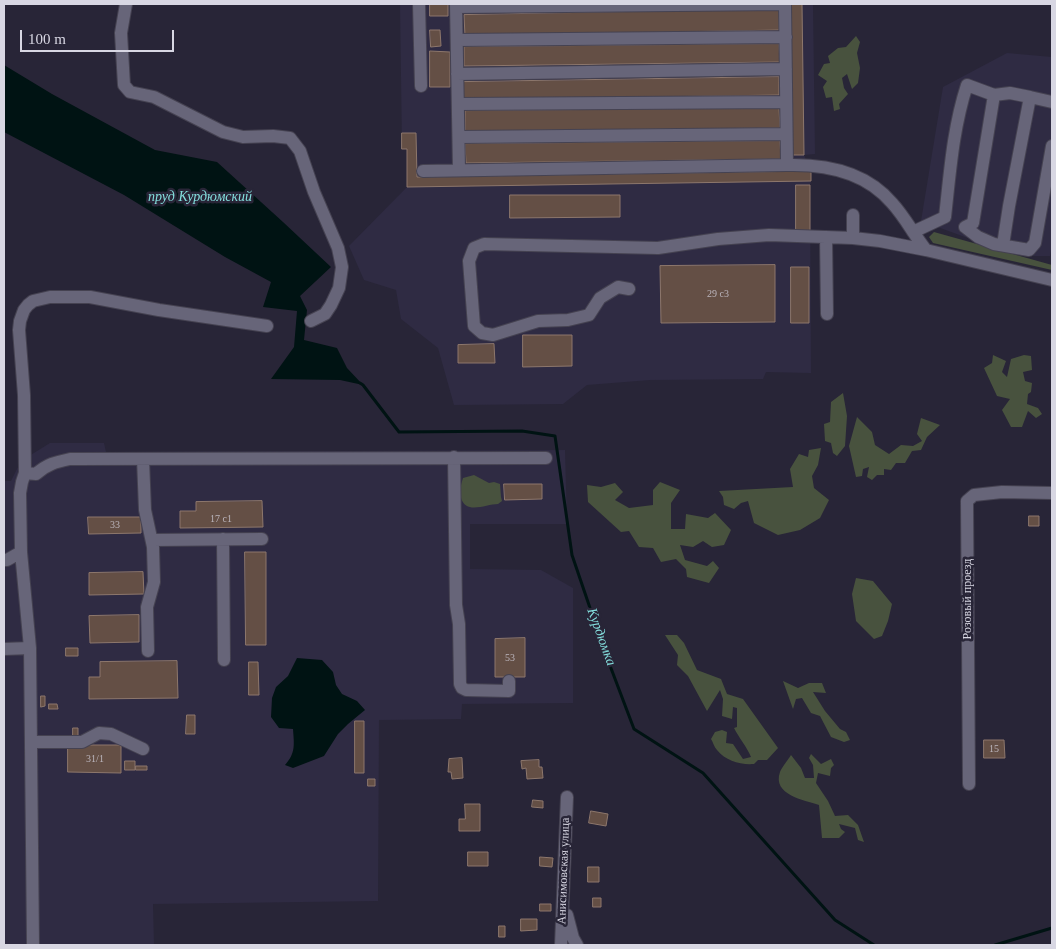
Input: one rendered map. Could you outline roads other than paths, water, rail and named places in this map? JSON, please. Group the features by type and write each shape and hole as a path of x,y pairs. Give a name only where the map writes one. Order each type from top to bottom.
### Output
{"street":[{"path":"126,4 121,33 124,85 130,92 154,97 223,132 243,137 272,136 290,138 300,151 314,192 338,248 342,268 339,288 331,305 325,314 311,321"},
{"path":"419,4 421,86"},
{"path":"459,170 456,5 785,4 787,165"},
{"path":"456,40 786,37"},
{"path":"457,74 786,69"},
{"path":"945,217 952,154 961,104 967,85 994,96 1010,92 1052,102"},
{"path":"965,227 973,223 994,96"},
{"path":"1002,246 1030,97"},
{"path":"458,104 786,102"},
{"path":"459,137 786,134"},
{"path":"945,217 965,227 978,237 994,244 1029,250 1034,243 1052,146"},
{"path":"423,171 808,164 846,172 878,189 892,203 926,250"},
{"path":"853,215 853,238"},
{"path":"913,232 945,217"},
{"path":"629,290 618,287 600,298 589,315 568,320 538,321 493,335 482,333 474,326 469,261 474,248 484,244 658,248 718,239 769,235 811,236 880,241 1052,280"},
{"path":"826,237 827,314"},
{"path":"34,945 30,648 21,552 20,493 25,473 24,395 19,330 20,320 24,310 33,301 50,297 90,297 159,310 267,326"},
{"path":"454,457 456,605 459,624 460,684 466,690 509,691 509,680"},
{"path":"25,473 36,474 44,467 55,462 70,459 546,458"},
{"path":"143,459 145,510 152,540 154,582 147,607 148,651"},
{"name":"Розовый проезд","path":"970,784 967,501 974,495 1002,492 1052,492"},
{"path":"223,539 224,660"},
{"path":"152,540 262,539"},
{"path":"4,560 21,552"},
{"path":"4,649 30,648"},
{"path":"31,742 82,742 99,733 112,734 143,749"},
{"name":"Анисимовская улица","path":"562,945 567,797"},
{"path":"564,894 567,918 577,945"}],"water":[{"name":"пруд Курдюмский","path":"4,65 52,94 155,150 217,162 331,267 300,296 307,310 304,340 337,348 347,368 363,385 340,380 271,379 294,347 297,311 263,307 271,282 225,257 124,195 4,132"},
{"path":"297,658 322,660 333,672 336,685 342,694 357,701 365,710 338,734 324,756 293,768 285,765 293,752 293,729 279,728 271,717 272,698 276,687 288,676"}],"waterway":[{"name":"Курдюмка","path":"360,383 399,432 522,431 555,436 572,555 606,655 634,729 703,773 835,920 874,945"},
{"name":"Курдюмка","path":"995,945 1052,928"}]}
